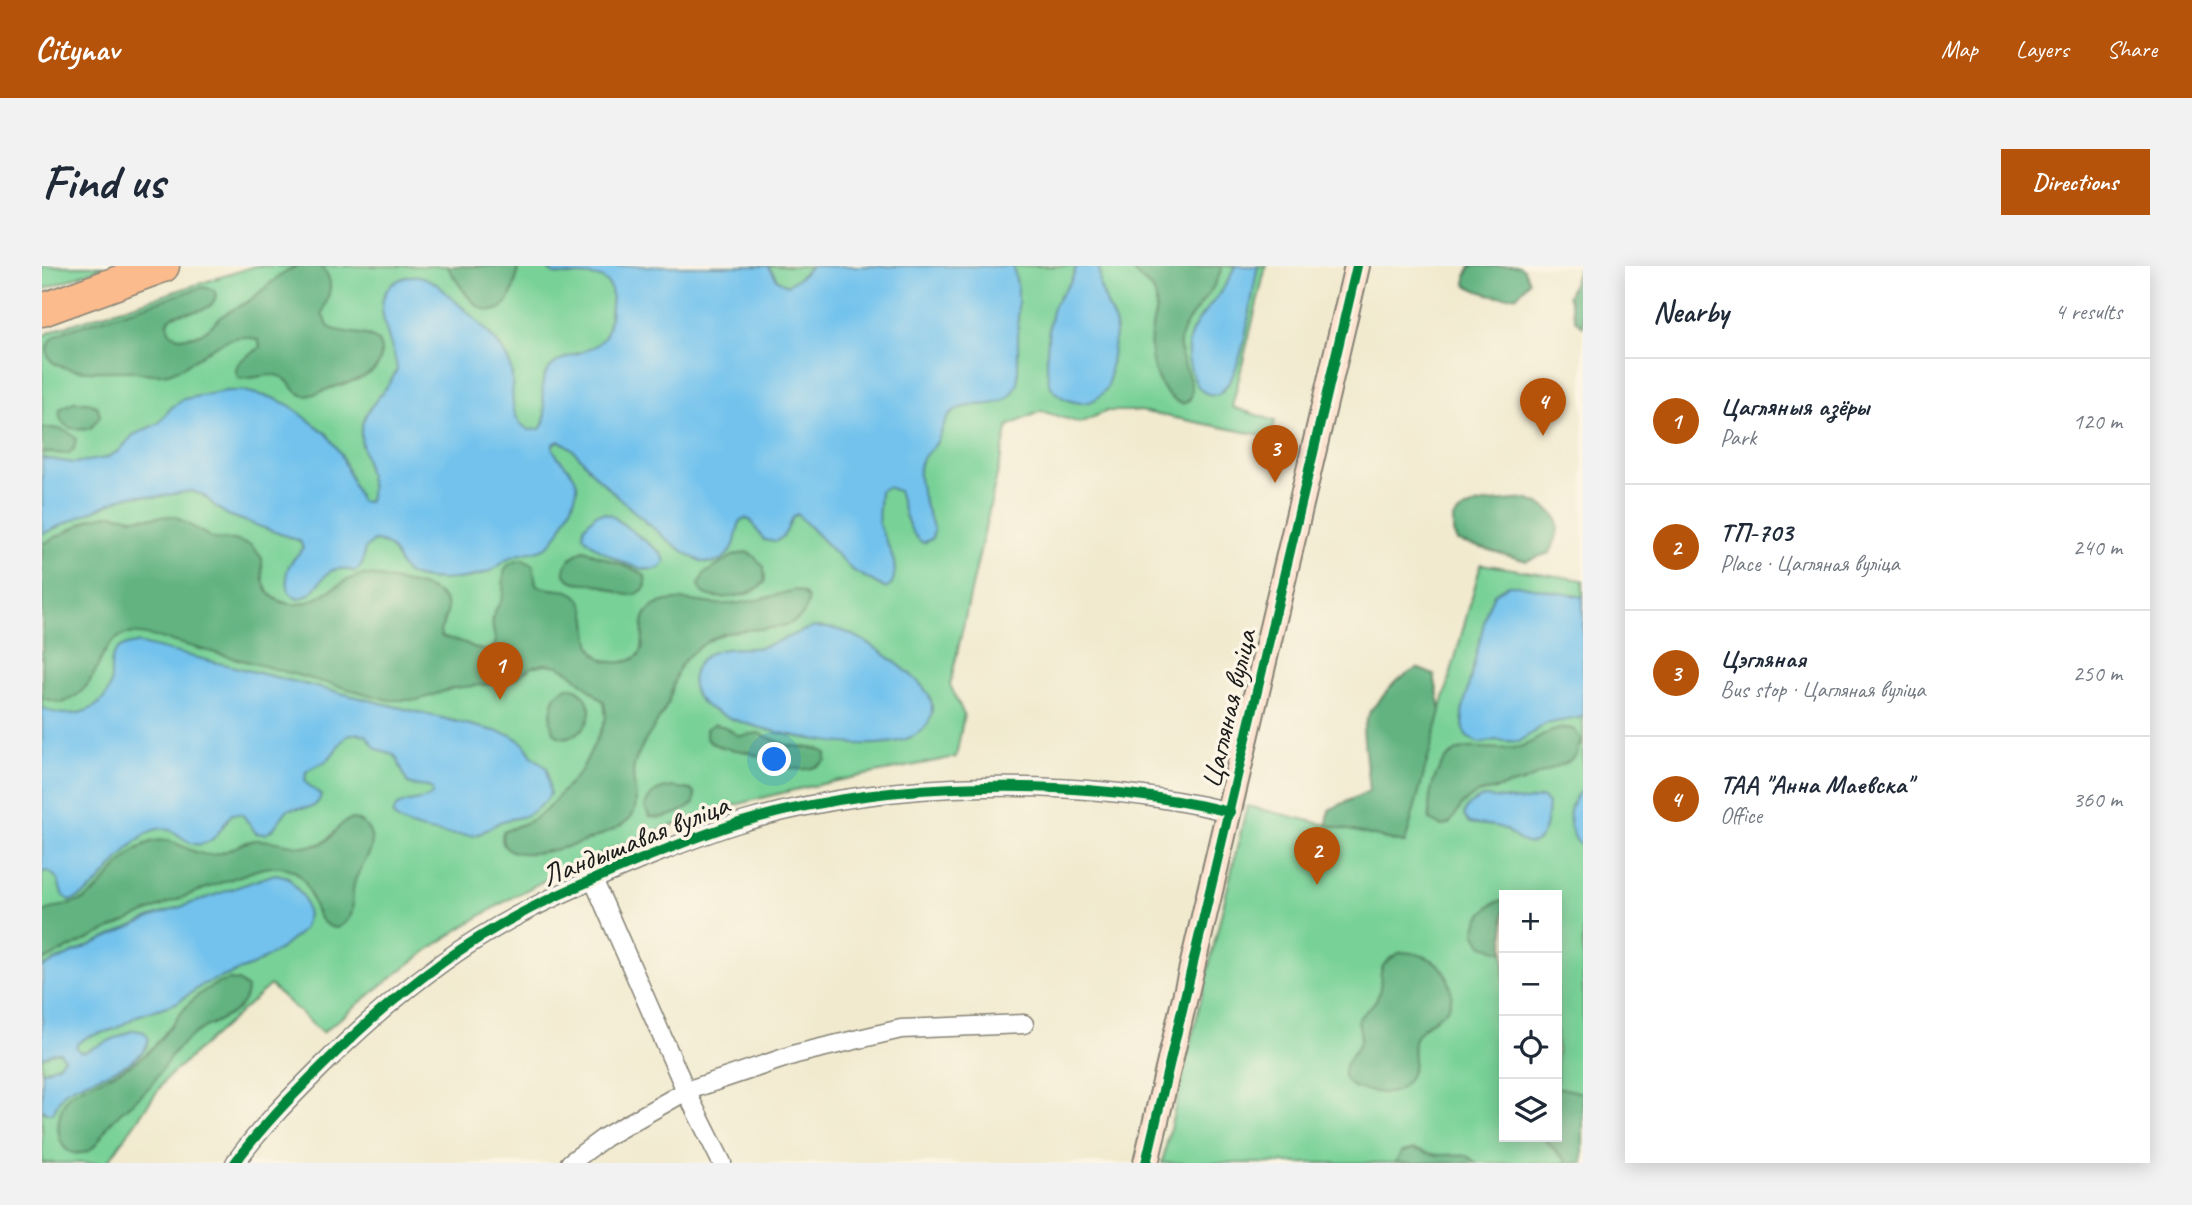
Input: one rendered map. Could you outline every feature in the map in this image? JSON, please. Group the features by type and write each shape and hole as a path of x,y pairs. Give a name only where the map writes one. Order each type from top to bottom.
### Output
{"highway":[{"path":"42,310 163,266"}],"street":[{"name":"Цагляная вуліца","path":"1146,1163 1357,266"},
{"name":"Ландышавая вуліца","path":"235,1163 299,1089 344,1043 408,987 519,914 593,879 712,832 745,821 817,804 928,789 1082,789 1230,811"},
{"path":"593,879 686,1091 722,1163"},
{"path":"570,1163 605,1136 686,1091 796,1054 901,1029 1024,1024"}],"green space":[{"path":"42,266 105,266 42,290"},
{"path":"255,266 1266,266 1232,407 1275,421 1271,437 1140,411 1107,411 1080,423 1041,411 1008,426 950,685 964,715 956,757 780,793 685,821 612,849 541,882 473,921 410,964 322,1033 270,985 166,1079 107,1163 42,1163 42,336"},
{"path":"297,266 320,266 328,277 330,289 322,314 329,327 367,335 379,342 380,361 369,374 306,396 298,393 279,376 238,378 236,372 239,363 260,347 259,341 246,337 221,343 185,365 161,374 81,370 57,365 49,358 49,343 65,331 203,287 214,290 216,295 213,303 198,311 174,316 169,320 168,327 173,335 177,336 200,334"},
{"path":"447,266 518,266 511,295 500,309 492,311 473,302"},
{"path":"1131,266 1222,266 1213,288 1182,332 1180,350 1192,394 1189,400 1182,404 1167,393 1153,367 1151,331 1156,298"},
{"path":"1471,266 1519,266 1524,269 1529,281 1518,295 1491,295 1466,285 1466,276"},
{"path":"1580,266 1583,266 1583,326 1576,321 1568,295"},
{"path":"74,402 87,402 98,407 100,416 91,428 74,429 61,421 60,409"},
{"path":"42,428 69,433 76,439 74,449 67,454 42,452"},
{"path":"1526,499 1546,508 1556,518 1558,533 1550,553 1526,561 1457,541 1453,533 1453,518 1468,507 1487,502"},
{"path":"113,514 132,518 174,516 214,539 234,540 251,545 262,558 264,582 268,592 278,600 290,604 311,601 361,575 373,575 424,587 439,594 447,607 440,632 442,637 483,650 492,648 496,643 493,618 503,596 504,571 510,564 523,560 533,565 536,584 576,595 585,611 592,647 597,654 611,662 628,661 638,655 642,649 644,617 649,610 666,601 736,603 795,590 804,594 808,601 800,617 791,623 723,634 702,645 684,661 667,705 644,742 634,766 636,805 631,817 604,834 581,842 534,853 516,852 504,846 503,832 532,820 545,811 581,771 606,717 604,702 570,672 559,666 544,664 532,667 510,682 454,688 418,700 389,700 160,638 127,634 109,646 86,687 76,696 62,703 42,698 42,544 93,518"},
{"path":"584,550 640,572 645,576 646,586 641,592 629,595 567,578 566,564 574,555"},
{"path":"746,552 753,555 764,567 765,582 752,591 734,597 716,597 701,591 699,585 704,574 733,556"},
{"path":"1481,564 1583,580 1583,1163 1162,1163 1247,806 1404,843"},
{"path":"1417,668 1434,675 1441,711 1405,843 1327,825 1329,810 1369,791 1363,730 1370,711 1395,682"},
{"path":"567,687 581,692 590,710 588,721 580,731 561,737 554,731 551,718 555,696"},
{"path":"714,724 739,736 758,733 787,745 818,749 826,753 826,760 808,769 798,769 720,746 706,738 706,729"},
{"path":"1568,728 1575,730 1581,740 1576,755 1569,761 1523,782 1476,794 1463,804 1449,824 1441,826 1430,820 1432,786 1449,756 1470,748 1519,747 1547,733"},
{"path":"674,787 691,790 695,794 694,803 673,815 649,816 645,807 652,794"},
{"path":"352,819 366,826 372,844 355,881 352,913 345,923 337,928 320,919 304,880 297,873 286,868 273,867 253,871 185,896 42,961 42,913 91,895 126,858 142,846 159,840 167,841 211,855 256,840 312,846 325,842"},
{"path":"1499,902 1499,951 1483,946 1475,932 1485,911"},
{"path":"1401,952 1417,954 1438,964 1450,985 1450,1004 1417,1034 1413,1069 1403,1086 1388,1093 1357,1089 1347,1081 1344,1070 1360,1041 1358,1020 1377,998 1385,963"},
{"path":"229,980 238,981 247,988 246,996 237,1009 199,1031 180,1046 152,1084 118,1115 90,1150 75,1153 67,1150 62,1143 58,1124 64,1103 70,1094 138,1060 161,1039 200,993"},
{"path":"1562,1088 1583,1093 1583,1163 1568,1163 1547,1142 1562,1142"},
{"path":"1414,1149 1438,1155 1463,1155 1476,1163 1395,1163 1402,1152"}],"water":[{"path":"544,266 768,266 778,280 787,285 811,266 1013,266 1018,289 1018,383 1007,399 992,404 967,406 950,415 936,443 921,461 919,476 934,530 932,539 923,543 913,533 898,491 887,487 880,491 878,523 892,555 895,570 891,585 885,588 852,570 797,514 777,541 764,540 750,520 741,520 728,554 714,562 704,562 679,549 649,525 598,478 575,452 559,441 553,444 553,449 576,479 577,490 557,535 544,548 512,557 493,570 472,577 439,580 411,575 401,567 389,546 374,541 365,549 362,563 356,571 332,571 305,597 297,599 289,592 287,571 303,548 300,541 228,515 203,495 191,491 156,497 124,497 42,534 42,458 74,463 106,458 119,451 133,435 159,423 171,408 184,399 226,391 244,391 273,398 289,405 327,434 341,454 360,501 368,502 370,487 361,431 366,414 397,369 384,320 384,296 390,287 411,276 425,278 438,285 496,341 511,369 516,416 529,430 540,429 545,417 542,388 546,373 559,361 592,348 605,336 610,321 612,293 609,284 603,279 585,275 554,274"},
{"path":"1076,266 1099,266 1100,287 1116,326 1108,386 1097,398 1081,403 1067,400 1055,392 1050,384 1047,368 1051,315"},
{"path":"1235,266 1258,266 1246,334 1228,384 1219,394 1209,394 1196,383 1189,363 1188,347 1199,320 1218,296"},
{"path":"596,514 611,515 661,553 665,561 660,568 638,568 611,556 589,541 583,535 584,527"},
{"path":"1508,585 1583,597 1583,717 1545,724 1519,742 1496,740 1479,743 1467,737 1462,713 1487,610 1494,594"},
{"path":"815,627 838,630 855,636 908,672 931,701 932,713 925,727 906,739 885,743 834,742 782,733 733,719 707,707 695,694 694,672 700,661 709,654 725,649 765,646"},
{"path":"137,643 511,735 524,744 532,756 547,768 550,794 529,813 500,822 475,835 444,834 418,828 398,820 393,815 396,807 432,795 432,789 411,785 393,754 376,749 366,735 351,734 342,741 331,757 306,772 305,782 321,795 316,805 287,810 273,829 265,834 256,833 242,814 232,814 211,840 202,844 187,841 167,829 158,829 138,840 91,889 70,901 62,894 57,878 48,871 42,872 42,707 60,714 91,709 106,696 114,654 124,646"},
{"path":"1583,789 1583,848 1573,834 1569,818 1573,803"},
{"path":"1483,797 1525,801 1542,797 1548,804 1546,823 1538,841 1526,843 1502,828 1469,823 1464,815 1467,809"},
{"path":"275,874 288,877 304,898 308,915 303,930 282,948 252,966 204,984 176,1003 137,1016 115,1029 87,1037 78,1043 76,1047 84,1052 134,1030 144,1032 149,1039 145,1049 137,1057 68,1090 53,1112 46,1113 42,1109 42,1072 58,1065 64,1058 60,1052 54,1052 42,1058 42,967 152,917"}],"cycle path":[{"path":"1146,1163 1357,266"},
{"path":"235,1163 276,1113 343,1045 390,1003 466,946 520,914 565,892 717,830 800,807 860,797 985,787 1111,792 1172,800 1230,812"}],"place":[{"name":"ТАА \"Анна Маевска\"","path":"1543,436"},
{"name":"Цэгляная","path":"1275,483"},
{"name":"Цагляныя азёры","path":"500,700"},
{"name":"ТП-703","path":"1317,885"}]}
